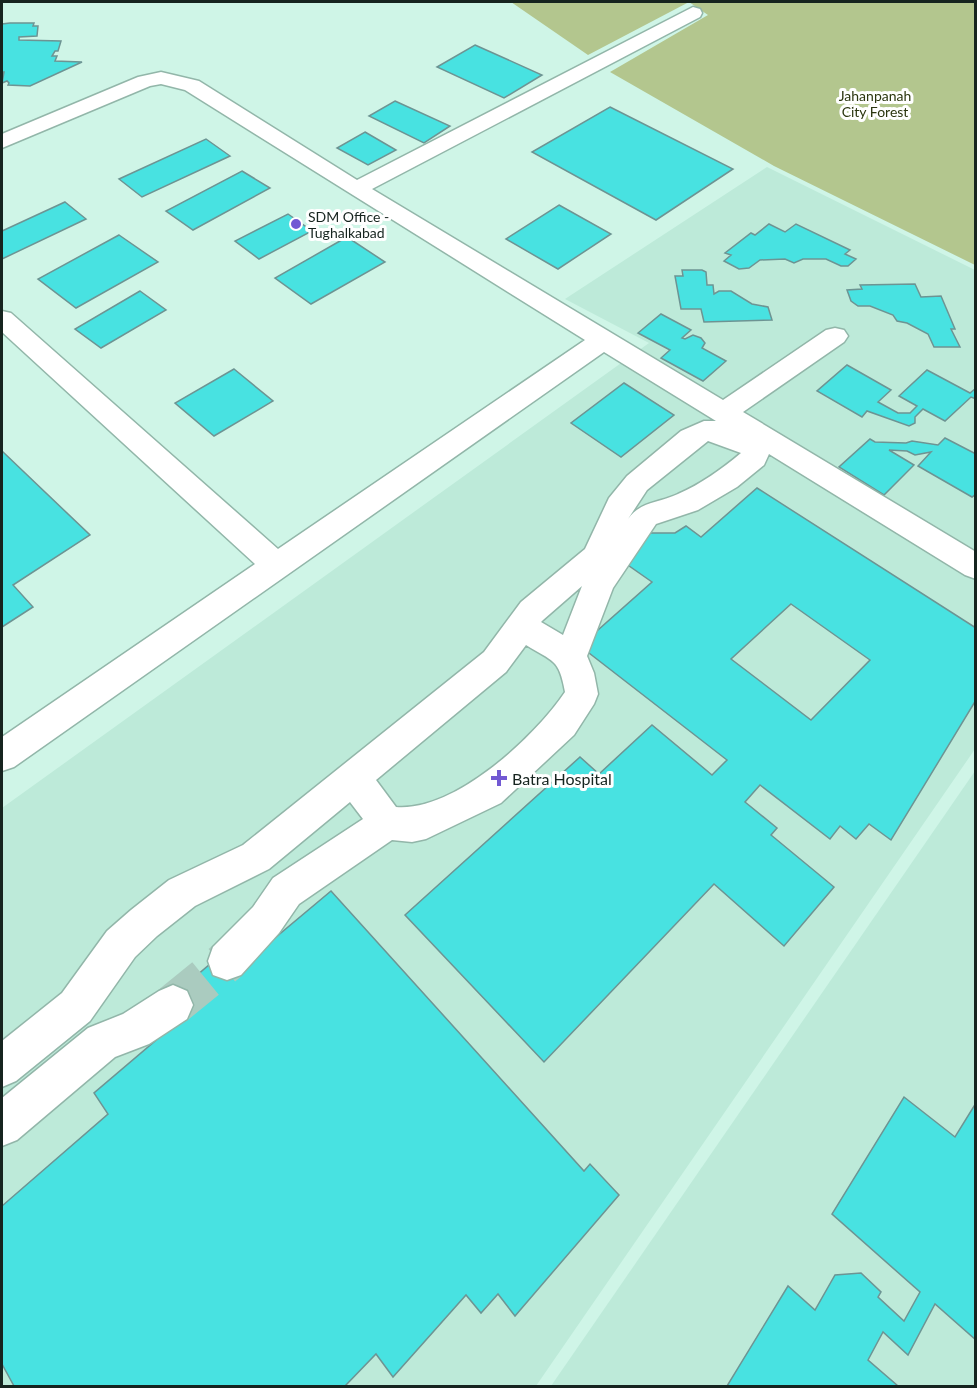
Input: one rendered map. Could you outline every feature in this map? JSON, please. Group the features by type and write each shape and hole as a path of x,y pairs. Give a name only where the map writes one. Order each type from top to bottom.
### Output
{"street":[{"path":"356,189 693,13"},
{"path":"2,142 145,81 161,78 192,85 356,189 975,567"},
{"path":"2,320 276,565"},
{"path":"723,413 835,336"},
{"path":"2,756 603,340"},
{"path":"2,1067 76,1007 121,944 144,923 182,893 256,857 495,662 532,611 597,556 619,506 637,483 691,438 704,431 716,431 754,447 756,453 754,458 727,480 688,502 646,516 599,583 571,656"},
{"path":"227,961 266,920 286,891 387,824 412,825 426,822 489,792 562,725 582,694 578,673 571,656 520,626"},
{"path":"353,778 387,824"},
{"path":"256,857 286,891"},
{"path":"2,1125 102,1042 135,1030 173,1005"},
{"path":"76,1007 102,1042"}],"shaded area":[{"name":"Batra Hospital","path":"767,167 975,270 975,749 536,1386 2,1386 2,808 649,343 565,299"},
{"path":"975,771 975,1386 551,1386"}],"green space":[{"path":"511,2 689,2 588,55"},
{"name":"Jahanpanah City Forest","path":"689,2 975,2 975,265 774,166 610,72 708,15"}],"building":[{"path":"34,23 33,26 38,26 37,36 19,37 19,40 61,41 58,51 55,51 52,56 57,56 55,61 82,62 30,86 8,85 7,81 2,83 4,72 2,72 2,24"},
{"path":"475,45 542,75 504,98 437,67"},
{"path":"395,101 450,126 424,143 369,116"},
{"path":"610,107 733,169 656,220 532,152"},
{"path":"365,132 396,150 368,165 337,148"},
{"path":"206,139 230,156 142,197 119,179"},
{"path":"242,171 270,188 193,230 166,211"},
{"path":"65,202 86,219 2,259 2,231"},
{"path":"559,205 611,234 558,269 506,239"},
{"path":"288,214 312,231 259,259 235,241"},
{"path":"769,224 785,232 796,224 850,250 845,254 856,259 848,266 841,266 826,259 803,259 794,263 785,259 760,260 749,268 739,269 724,261 731,255 725,253 751,233 755,235"},
{"path":"119,235 158,262 76,308 38,279"},
{"path":"347,237 385,262 311,304 275,278"},
{"path":"682,270 706,272 707,285 713,285 714,294 719,291 731,291 752,304 768,307 772,320 704,322 701,309 681,309 675,276 683,276"},
{"path":"915,284 921,297 941,296 955,329 951,329 960,347 934,347 928,334 907,323 897,321 893,315 870,306 858,306 851,301 847,290 862,289 860,285"},
{"path":"140,291 166,310 101,348 75,329"},
{"path":"661,314 691,330 682,338 693,335 701,338 705,343 702,348 726,361 703,381 661,358 670,350 638,333"},
{"path":"847,365 891,390 878,402 898,413 910,413 917,406 899,396 927,370 970,393 976,388 976,399 971,397 945,421 923,409 915,417 915,423 909,426 867,411 862,417 817,391"},
{"path":"234,369 273,401 214,436 175,403"},
{"path":"624,383 674,415 621,457 571,423"},
{"path":"945,438 976,454 976,494 972,497 918,466 931,452 915,455 907,451 889,450 914,465 884,495 839,467 870,439 875,442 906,443 912,441 938,445"},
{"path":"2,451 90,535 13,585 33,607 2,627"},
{"path":"757,488 976,628 976,700 891,840 869,824 856,839 840,826 830,839 760,785 745,802 777,828 771,835 834,887 784,946 714,884 544,1062 405,915 580,757 599,774 652,725 712,775 727,760 580,646 652,582 625,563 643,533 675,533 686,526 701,537","holes":["791,604 870,660 811,720 731,659"]},
{"path":"331,891 584,1171 590,1164 619,1195 515,1316 498,1294 481,1313 466,1295 393,1377 376,1354 345,1386 14,1386 2,1364 2,1206 108,1114 94,1093 182,1018 170,998 222,954 233,973"},
{"path":"904,1097 955,1137 976,1103 976,1340 935,1304 908,1355 883,1332 868,1360 898,1386 727,1386 788,1286 815,1310 835,1275 861,1273 881,1292 878,1297 904,1321 920,1292 832,1214"}],"tunnel":[{"path":"173,1005 227,961"}],"place":[{"name":"SDM Office - Tughalkabad","path":"296,224"},
{"name":"Batra Hospital","path":"499,778"}]}
